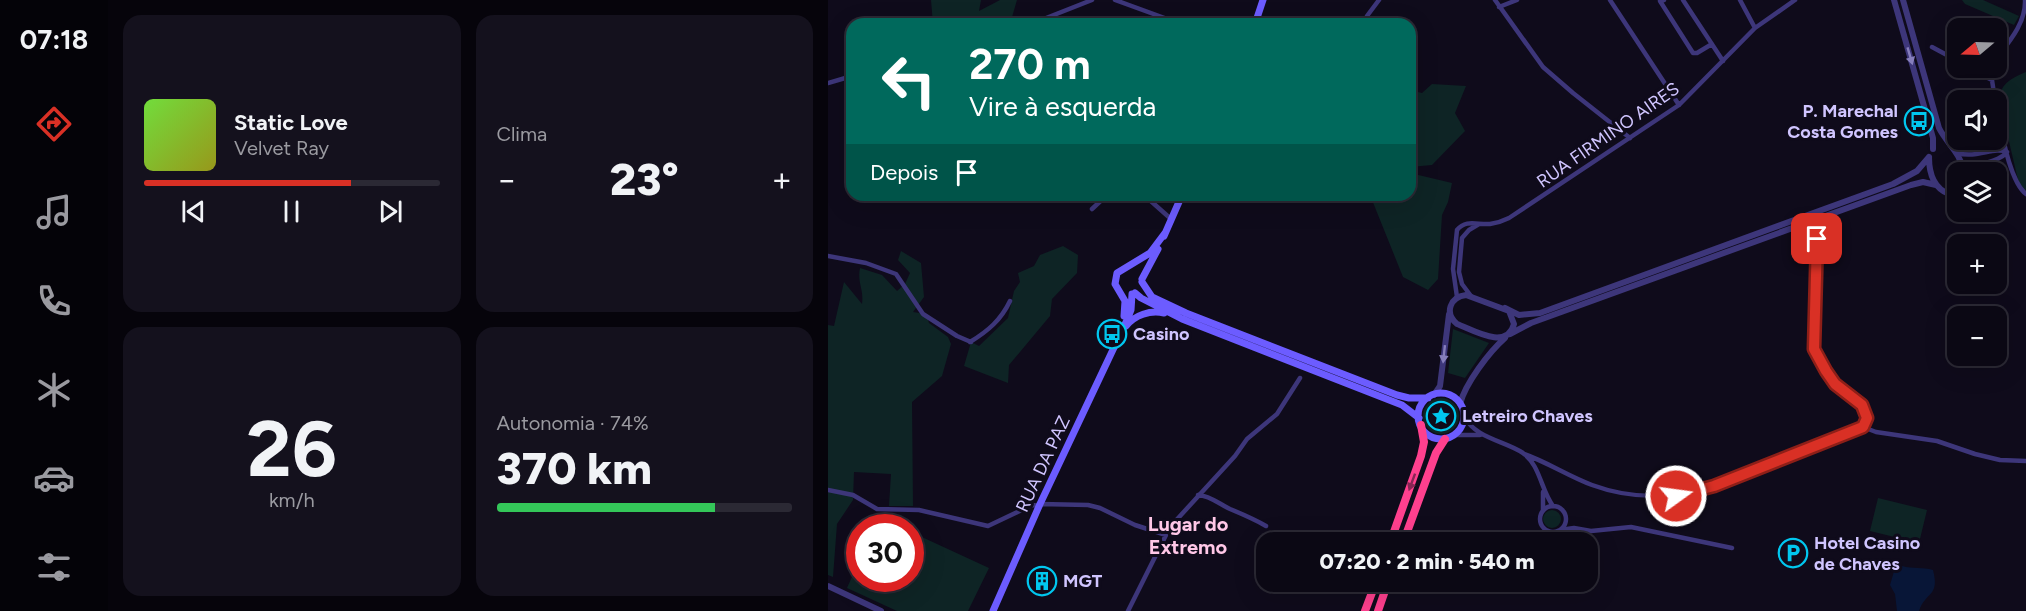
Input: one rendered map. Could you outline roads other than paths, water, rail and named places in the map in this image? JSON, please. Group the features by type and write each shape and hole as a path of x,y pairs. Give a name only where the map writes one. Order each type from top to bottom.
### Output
{"highway":[{"path":"1394,532 1421,456 1424,442 1420,422"},
{"path":"1407,532 1436,453 1445,439"},
{"path":"1365,611 1372,592"},
{"path":"1378,611 1385,592"}],"main road":[{"path":"1257,18 1263,0"},
{"path":"1122,330 1131,310 1133,294 1142,280 1179,201"},
{"path":"1129,267 1138,271 1152,297 1186,313 1396,395 1419,399 1447,394 1460,404 1464,416 1461,428 1454,435 1445,439 1437,439 1429,435 1420,422 1402,405 1174,315 1133,294 1122,293 1116,288 1115,276 1120,270 1129,267 1150,253 1165,233"},
{"path":"1122,293 1126,308 1122,330"},
{"path":"1122,330 1130,321 1143,314 1160,312 1174,315"},
{"name":"RUA DA PAZ","path":"993,611 1122,330"},
{"path":"1420,422 1420,409 1431,396"}],"street":[{"path":"1046,18 1092,0"},
{"path":"1115,0 1164,18"},
{"path":"1367,16 1379,0"},
{"path":"1495,0 1543,67 1630,138"},
{"path":"1499,7 1517,0"},
{"path":"1610,0 1678,105"},
{"path":"1683,0 1723,61"},
{"path":"1740,0 1755,28"},
{"name":"RUA FIRMINO AIRES","path":"1457,297 1453,269 1457,230 1467,222 1479,224 1499,222 1509,218 1630,138 1678,105 1755,28 1795,0"},
{"path":"1431,396 1440,386 1449,311 1451,303 1457,297 1471,296 1520,315 1534,314 1908,177 1929,157 1933,148 1933,138 1894,0"},
{"path":"1903,0 1939,128 1947,142"},
{"path":"2007,43 2021,22 2025,0"},
{"path":"1662,1 1693,53 1712,44"},
{"path":"1932,47 1947,56"},
{"path":"828,83 846,78"},
{"path":"1988,78 1992,80 1994,90"},
{"path":"1933,148 1941,143 1947,144"},
{"path":"1954,150 1961,162"},
{"path":"1957,153 1975,156 1993,151 2007,152"},
{"path":"1986,162 2007,152"},
{"path":"2007,152 2017,184 2026,194"},
{"path":"1929,157 1930,173 1936,185 1947,193"},
{"path":"1995,159 2011,167"},
{"path":"1449,311 1456,324 1496,338 1508,335 1531,323 1911,184 1923,182 1936,185"},
{"path":"1092,209 1101,201"},
{"path":"1151,201 1171,219"},
{"path":"1471,296 1460,278 1459,262 1464,235 1479,224"},
{"path":"1817,239 1814,349 1835,384 1862,405 1867,418 1863,427"},
{"path":"828,256 866,264 896,274 923,314 957,336 971,342 1000,319 1010,301"},
{"path":"1460,404 1464,392 1514,324 1512,314 1505,309"},
{"path":"1128,611 1170,527 1247,439 1277,414 1300,378"},
{"path":"1464,416 1472,428 1482,435 1591,484 1638,497 1686,494 1714,486 1863,427 1876,432 1937,441 2001,460 2026,461"},
{"path":"1454,435 1471,433 1482,435"},
{"path":"1524,454 1536,470 1553,506"},
{"path":"1543,489 1543,510 1540,518 1544,528 1551,532 1574,528 1591,531 1631,526 1732,548"},
{"path":"828,490 853,495 877,509 919,510 988,526 1032,505 1088,505 1166,535"},
{"path":"1198,495 1206,496 1266,526"},
{"path":"1560,508 1564,502"},
{"path":"1543,510 1553,506 1560,508 1574,528"},
{"path":"1560,530 1565,523 1565,516"},
{"path":"828,586 882,611"}],"water":[{"path":"1902,566 1933,570 1935,585 1919,611 1897,611 1895,594 1890,585 1895,568"}],"place":[{"name":"P. Marechal Costa Gomes","path":"1919,121"},
{"name":"Casino","path":"1112,334"},
{"name":"Letreiro Chaves","path":"1441,416"},
{"name":"Hotel Casino de Chaves","path":"1793,553"},
{"name":"MGT","path":"1042,581"}],"district":[{"name":"Lugar do Extremo","path":"1188,536"}]}
